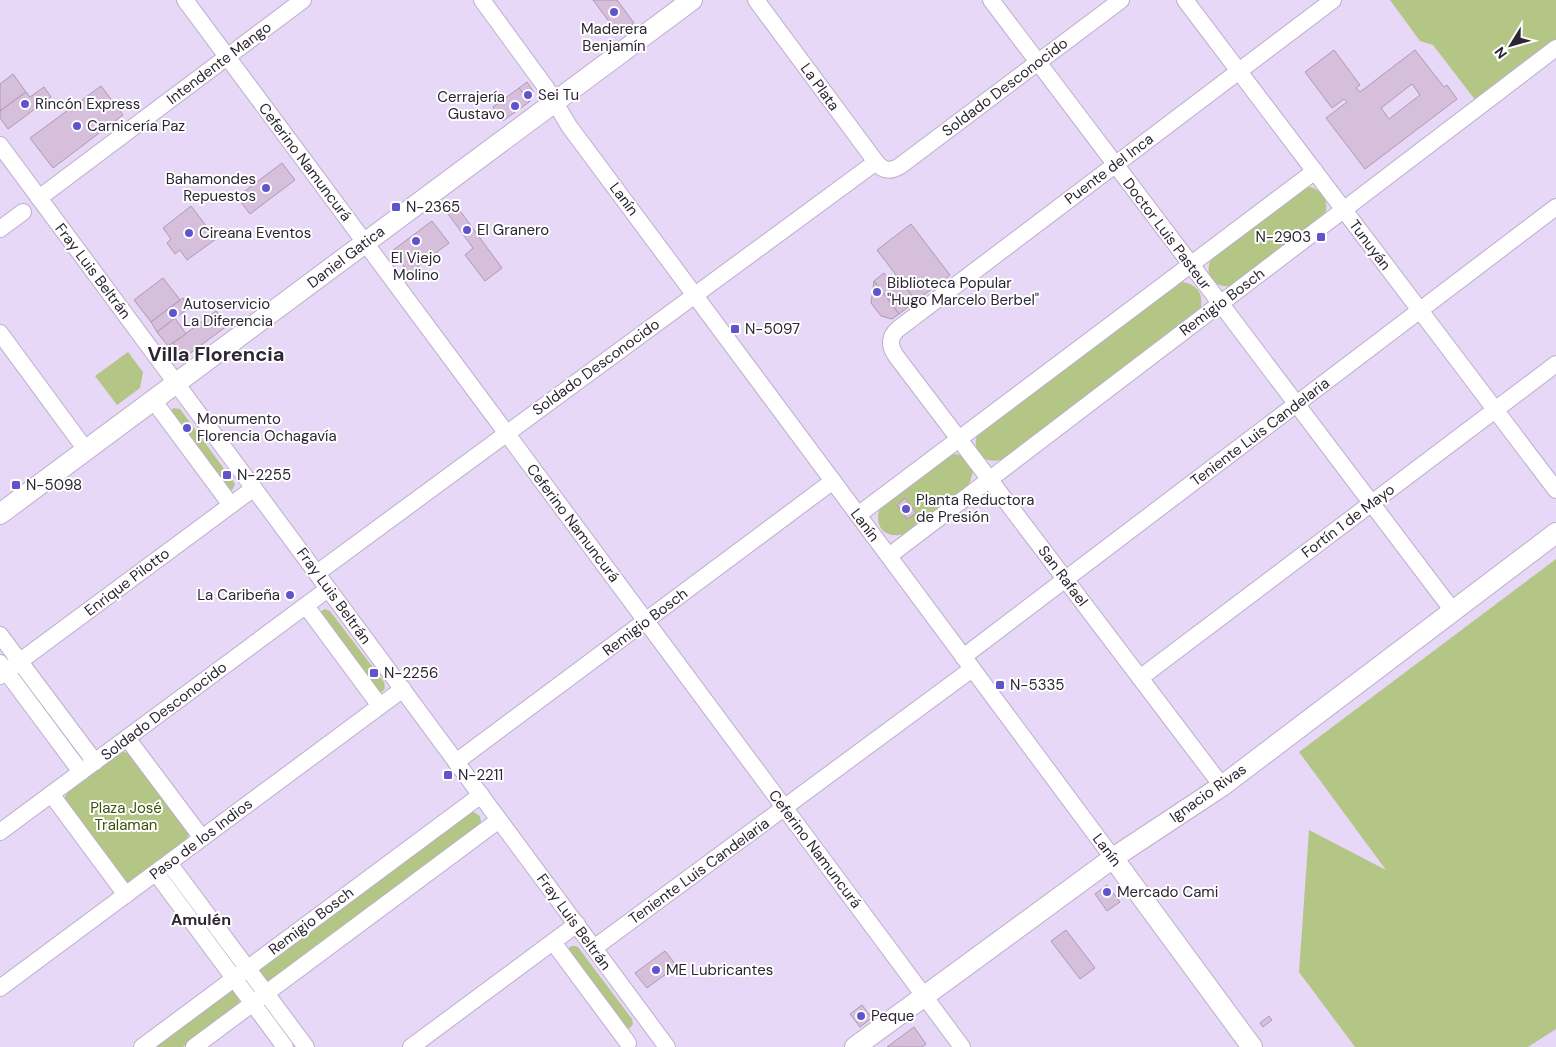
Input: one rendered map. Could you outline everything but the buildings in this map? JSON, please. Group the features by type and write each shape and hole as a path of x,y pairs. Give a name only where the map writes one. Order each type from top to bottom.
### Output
{"main road":[{"name":"Daniel Gatica","path":"2,509 86,450 692,0"},
{"name":"Ignacio Rivas","path":"855,1047 1113,858 1222,786 1556,533"},
{"name":"Lanín","path":"1113,858 1249,1046"}],"street":[{"name":"Ceferino Namuncurá","path":"185,0 962,1047"},
{"name":"Intendente Mango","path":"39,198 303,0"},
{"name":"Lanín","path":"482,0 544,84 569,126 1113,858"},
{"name":"La Plata","path":"756,0 881,166"},
{"name":"Doctor Luis Pasteur","path":"990,0 1452,611"},
{"name":"Soldado Desconocido","path":"316,573 695,295 881,166 896,168 900,166 1121,0"},
{"name":"Tunuyán","path":"1185,0 1556,490"},
{"name":"Puente del Inca","path":"891,341 892,336 898,329 1333,0"},
{"name":"Remigio Bosch","path":"888,556 1556,48"},
{"name":"Fray Luis Beltrán","path":"0,146 667,1047"},
{"path":"858,515 1315,171"},
{"name":"Teniente Luis Candelaria","path":"594,948 784,808 968,663 1065,580 1556,207"},
{"path":"0,228 23,212"},
{"path":"0,332 86,450"},
{"name":"San Rafael","path":"891,341 891,347 896,356 1222,786"},
{"name":"Fortín 1 de Mayo","path":"1140,678 1556,364"},
{"path":"153,400 231,505"},
{"name":"Remigio Bosch","path":"456,762 833,482"},
{"name":"Enrique Pilotto","path":"2,670 20,662 254,488"},
{"name":"Soldado Desconocido","path":"0,832 328,589"},
{"name":"Fray Luis Beltrán","path":"306,606 380,706"},
{"path":"0,635 95,762"},
{"path":"2,670 81,772"},
{"name":"Paso de los Indios","path":"0,988 403,690"},
{"path":"127,738 202,838"},
{"path":"51,794 126,895"},
{"name":"Remigio Bosch","path":"142,1047 481,795"},
{"name":"Remigio Bosch","path":"194,1047 499,820"},
{"path":"169,863 306,1047"},
{"path":"156,873 285,1047"},
{"path":"411,1047 577,924"},
{"name":"Fray Luis Beltrán","path":"553,942 625,1045"},
{"path":"625,1045 651,1026"}],"green space":[{"path":"1390,0 1556,0 1556,40 1476,101 1433,45 1420,41"},
{"path":"1311,187 1322,195 1326,202 1325,215 1235,285 1222,286 1212,280 1209,264 1212,257 1304,188"},
{"path":"1179,282 1190,284 1198,290 1201,299 1200,310 1006,457 992,461 981,456 976,445 979,431"},
{"path":"128,352 143,372 140,388 117,405 95,376"},
{"path":"173,408 180,409 235,484 233,489 229,491 170,413"},
{"path":"950,455 963,456 973,471 967,487 904,534 891,535 886,533 879,524 878,519 881,506"},
{"path":"1556,559 1556,1029 1528,1047 1355,1047 1299,972 1309,830 1386,870 1299,752"},
{"path":"325,609 330,611 384,682 385,688 383,691 380,692 320,612"},
{"name":"Plaza José Tralaman","path":"123,752 129,753 189,833 187,839 131,882 125,882 64,800 70,790"},
{"path":"472,811 480,816 480,825 273,980 262,978 260,967"},
{"path":"571,946 578,947 632,1019 633,1024 631,1027 628,1029 568,949"},
{"path":"231,990 240,998 239,1005 183,1047 150,1047"}],"place":[{"name":"Maderera Benjamín","path":"614,12"},
{"name":"Sei Tu","path":"528,95"},
{"name":"Rincón Express","path":"25,104"},
{"name":"Cerrajería Gustavo","path":"515,106"},
{"name":"Carnicería Paz","path":"77,126"},
{"name":"Bahamondes Repuestos","path":"266,188"},
{"name":"N-2365","path":"396,207"},
{"name":"El Granero","path":"467,230"},
{"name":"Cireana Eventos","path":"189,233"},
{"name":"N-2903","path":"1321,237"},
{"name":"El Viejo Molino","path":"416,241"},
{"name":"Biblioteca Popular \"Hugo Marcelo Berbel\"","path":"877,292"},
{"name":"Autoservicio La Diferencia","path":"173,313"},
{"name":"N-5097","path":"735,329"},
{"name":"Monumento Florencia Ochagavía","path":"187,428"},
{"name":"N-2255","path":"227,475"},
{"name":"N-5098","path":"16,485"},
{"name":"Planta Reductora de Presión","path":"906,509"},
{"name":"La Caribeña","path":"290,595"},
{"name":"N-2256","path":"374,673"},
{"name":"N-5335","path":"1000,685"},
{"name":"N-2211","path":"448,775"},
{"name":"Mercado Cami","path":"1107,892"},
{"name":"ME Lubricantes","path":"656,970"},
{"name":"Peque","path":"861,1016"}],"district":[{"name":"Villa Florencia","path":"216,354"},
{"name":"Amulén","path":"201,919"}]}
